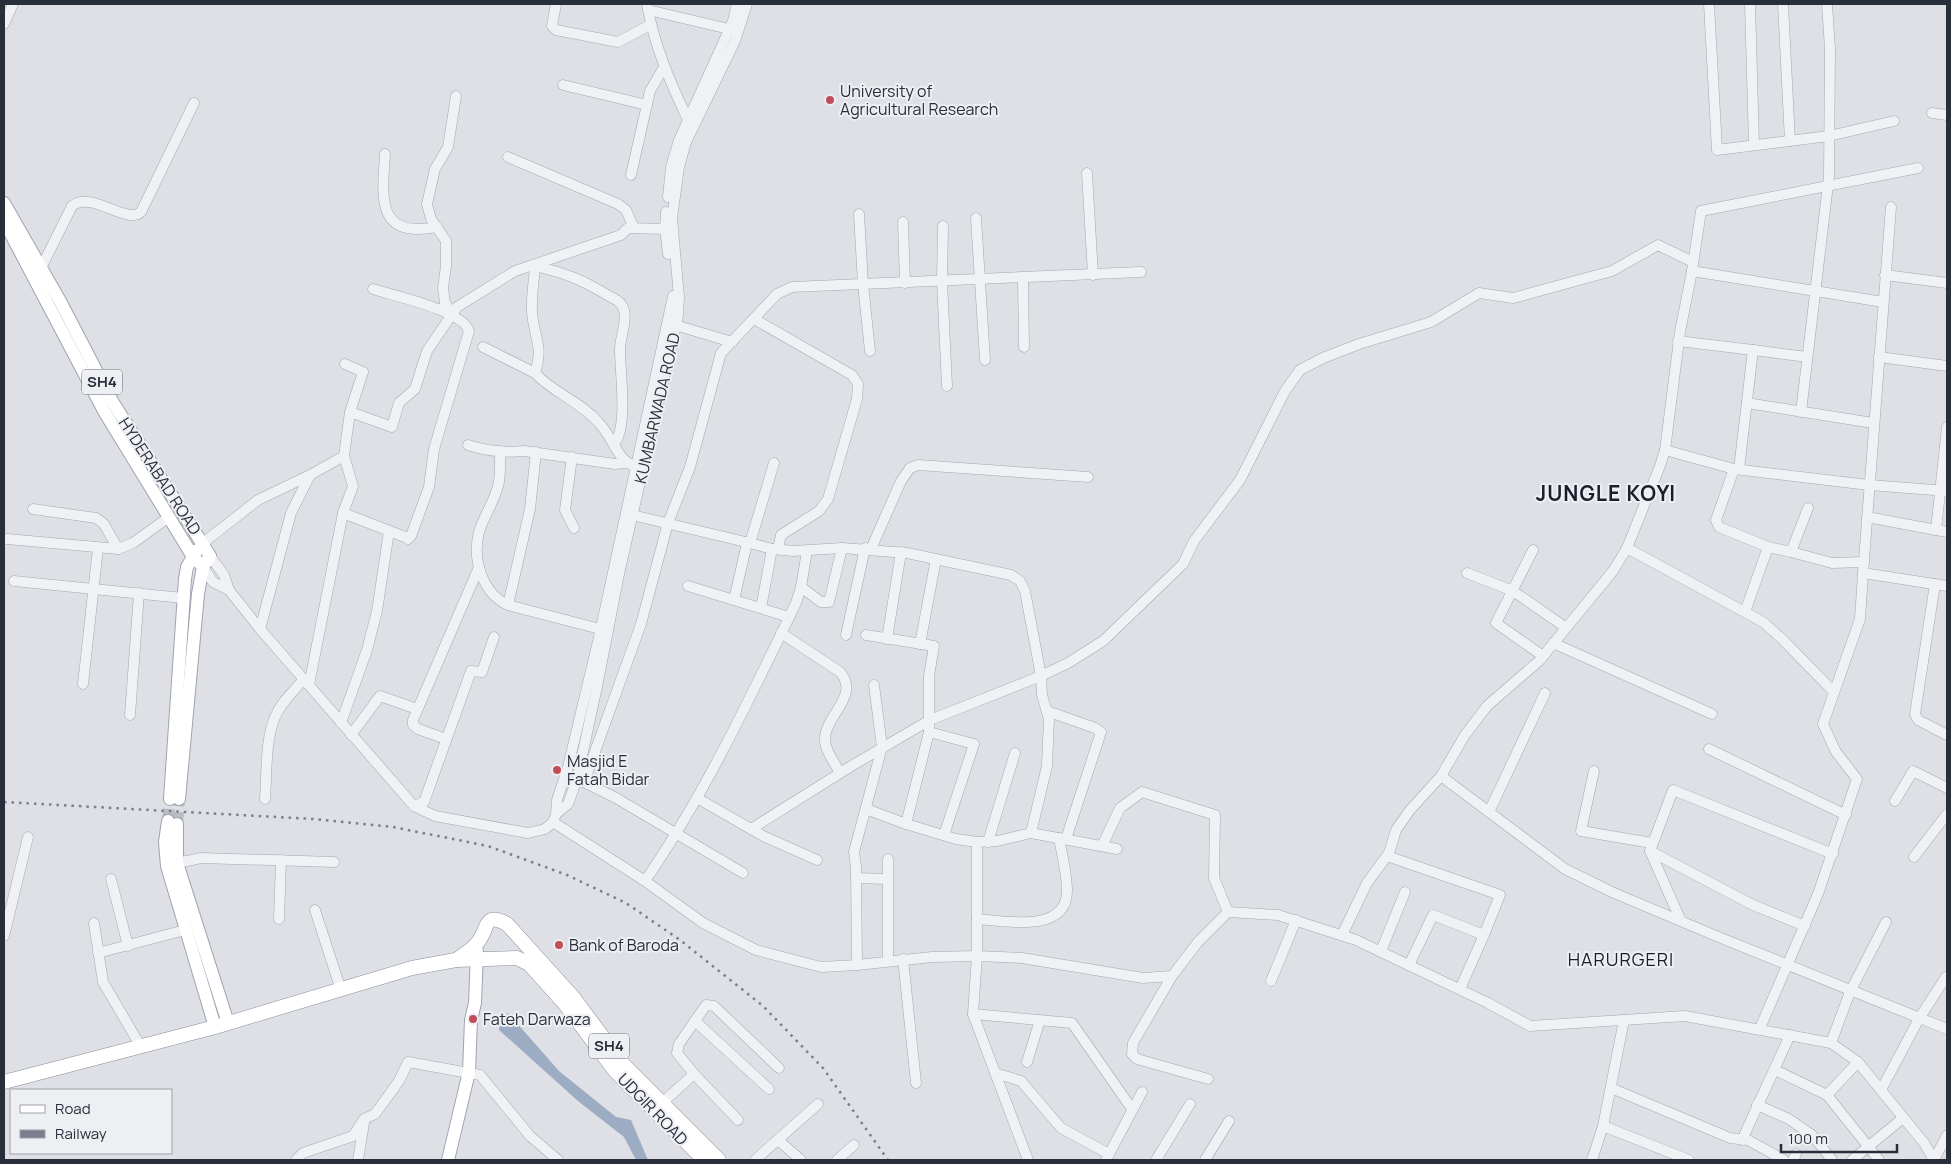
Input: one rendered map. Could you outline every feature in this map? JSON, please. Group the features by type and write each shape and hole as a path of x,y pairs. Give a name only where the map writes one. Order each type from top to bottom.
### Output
{"highway":[{"name":"UDGIR ROAD","path":"478,942 486,924 491,920 496,919 508,924 573,997 623,1064 719,1160"},
{"path":"456,960 478,942"},
{"name":"UDGIR ROAD","path":"477,960 518,958 529,964 565,1004 616,1070 704,1160"},
{"path":"4,1082 221,1025 412,968 456,960 477,960"}],"main road":[{"name":"HYDERABAD ROAD","path":"4,203 112,401 203,543 207,562"},
{"name":"HYDERABAD ROAD","path":"4,221 104,411 192,555 207,562"},
{"path":"203,543 192,555 186,573 183,598 175,799 197,600 207,562"},
{"path":"172,823 177,863 221,1025 185,930 167,866 165,842 172,823"},
{"path":"448,1160 469,1072 471,1020 475,1003 478,942"}],"street":[{"path":"4,24 14,4"},
{"path":"556,4 552,26 556,30 618,42 650,25"},
{"name":"KUMBARWADA ROAD","path":"435,816 528,833 545,828 555,818 568,804 580,780 629,514 630,465 673,302 665,229 671,167 679,140 729,29 737,4"},
{"name":"KUMBARWADA ROAD","path":"555,818 557,800 568,767 675,325 679,303 672,218 682,154 735,41 747,4"},
{"path":"1709,4 1717,150 1829,136 1894,121"},
{"path":"1750,4 1754,145"},
{"path":"1783,4 1790,141"},
{"path":"1801,412 1828,186 1830,49 1827,4"},
{"path":"688,120 664,67 650,25 647,7 729,29"},
{"path":"631,175 652,87 664,67"},
{"path":"563,85 647,105"},
{"path":"452,314 445,304 443,288 447,246 429,215 427,204 435,168 448,147 456,96"},
{"path":"41,268 72,206 76,202 86,201 133,215 142,212 194,103"},
{"path":"1932,113 1947,115"},
{"path":"385,154 382,196 393,221 402,228 411,230 436,227"},
{"path":"508,157 618,204 626,210 634,228"},
{"path":"1342,935 1367,882 1386,856 1396,830 1410,810 1441,776 1465,735 1487,706 1543,656 1613,570 1627,548 1665,450 1678,342 1693,266 1701,211 1918,168"},
{"path":"1087,173 1094,275"},
{"path":"1760,1028 1805,926 1833,854 1857,779 1836,752 1823,724 1860,619 1891,207"},
{"path":"859,214 863,284 870,351"},
{"path":"976,218 985,360"},
{"path":"903,222 905,282"},
{"path":"943,226 942,281 947,386"},
{"path":"350,412 392,427 399,403 415,390 428,351 457,307 506,276 622,235 628,228 665,229"},
{"path":"751,829 840,773 930,720 1041,676 1068,663 1103,641 1183,564 1194,541 1240,480 1289,385 1304,368 1359,344 1432,322 1479,292 1513,298 1612,271 1658,245 1693,266 1883,302"},
{"path":"534,373 540,358 540,346 532,313 535,266"},
{"path":"535,266 571,275 588,282 621,303 625,313 620,349 621,401 623,411 619,437 614,443"},
{"path":"742,873 678,834 580,780 640,624 668,523 690,467 721,353 777,294 787,288 1141,272"},
{"path":"1885,275 1947,283"},
{"path":"1023,278 1024,347"},
{"path":"344,513 408,538 429,486 434,449 469,331 467,325 452,314 373,289"},
{"path":"754,319 852,375 858,384 858,399 828,499 819,511 781,535 775,549 761,608"},
{"path":"675,325 732,342"},
{"path":"1678,342 1807,356"},
{"path":"483,347 534,373 541,380 584,407 630,465"},
{"path":"1753,350 1747,403 1736,469 1716,520 1717,525 1768,547 1832,563 1864,562"},
{"path":"1879,357 1947,366"},
{"path":"265,799 272,730 276,716 285,701 307,682 344,513 353,486 344,456 350,412 363,372 345,364"},
{"path":"1747,403 1874,423"},
{"path":"1936,530 1943,491 1947,427"},
{"path":"468,445 500,451 536,452 630,465"},
{"path":"1665,450 1736,469 1869,485 1943,491"},
{"path":"500,451 498,484 478,540 479,567 484,583 499,600 508,605 600,629"},
{"path":"508,605 530,509 536,452"},
{"path":"203,543 258,500 344,456"},
{"path":"572,457 566,510 574,528"},
{"path":"734,600 749,543 774,463"},
{"path":"846,635 868,548 905,474 918,465 1088,477"},
{"path":"260,629 291,513 310,475"},
{"path":"1791,552 1808,508"},
{"path":"33,510 96,518 104,524 118,549"},
{"path":"629,514 775,549 807,551 868,548 902,552 1011,575 1020,581 1028,601 1041,676 1042,695 1049,719 1047,766 1032,833"},
{"path":"1867,517 1947,532"},
{"path":"7,538 118,549 133,543 169,518"},
{"path":"341,723 368,650 377,611 388,531"},
{"path":"1745,612 1768,547"},
{"path":"83,684 98,548"},
{"path":"801,587 821,602 829,602 842,548"},
{"path":"1627,548 1763,622 1834,692"},
{"path":"1532,550 1496,623 1543,656"},
{"path":"646,881 678,834 789,617 801,587 807,551"},
{"path":"887,639 902,552"},
{"path":"920,644 936,559"},
{"name":"HYDERABAD ROAD","path":"207,562 213,582 229,590 260,629 414,806 435,816"},
{"path":"446,739 418,729 413,725 417,709 479,567"},
{"path":"1467,573 1513,591 1566,627"},
{"path":"1863,573 1947,586"},
{"path":"14,582 183,598"},
{"path":"1935,584 1915,714 1918,720 1947,735"},
{"path":"688,586 789,617"},
{"path":"130,715 139,593"},
{"path":"781,633 840,672 846,679 846,694 828,729 825,741 840,773"},
{"path":"866,635 934,646 929,676 930,732 906,824"},
{"path":"414,806 424,802 471,671 482,672 494,637"},
{"path":"1553,643 1712,714"},
{"path":"857,965 854,852 882,748 874,685"},
{"path":"1489,812 1545,693"},
{"path":"351,735 380,696 417,709"},
{"path":"977,919 1040,922 1059,913 1065,903 1067,893 1063,839 1101,732 1095,728 1047,711"},
{"path":"930,732 974,744 944,834"},
{"path":"1709,749 1846,816"},
{"path":"988,842 1016,754"},
{"path":"1895,801 1913,770 1947,788"},
{"path":"1594,771 1581,831 1651,847 1753,904 1805,926"},
{"path":"1441,776 1565,869 1614,893 1850,992 1947,1029"},
{"path":"1681,921 1651,847 1672,791 1675,790 1833,854"},
{"path":"1102,846 1120,808 1142,792 1215,815 1214,878 1228,912"},
{"path":"697,798 751,829 817,860"},
{"path":"866,808 906,824 977,842 988,842 1032,833 1117,849"},
{"path":"1914,857 1947,814"},
{"path":"555,818 581,842 646,881 703,923 756,950 821,967 857,965 888,960 977,956 1022,958 1143,978 1172,976"},
{"path":"4,936 28,837"},
{"path":"977,842 977,956 973,1014 1028,1160"},
{"path":"1386,856 1500,895 1460,989"},
{"path":"177,863 201,858 334,862"},
{"path":"888,859 888,960"},
{"path":"279,919 281,860"},
{"path":"856,878 887,879"},
{"path":"111,879 128,946"},
{"path":"1381,951 1405,892"},
{"path":"315,910 341,990"},
{"path":"1208,1079 1137,1059 1132,1054 1132,1042 1172,976 1198,942 1228,912 1278,915 1342,935 1381,951 1460,989 1530,1026 1684,1016 1760,1028 1831,1043 1858,1062 1924,1143 1934,1160 1947,1135"},
{"path":"1409,965 1433,915 1484,935"},
{"path":"1271,980 1296,920"},
{"path":"94,922 103,982 141,1046"},
{"path":"1831,1043 1850,992 1886,922"},
{"path":"98,953 185,930"},
{"path":"903,959 916,1083"},
{"path":"1881,1090 1920,1018 1946,977"},
{"path":"738,1120 694,1074 677,1053 679,1044 706,1005 712,1004 779,1068"},
{"path":"973,1014 1072,1023 1132,1109"},
{"path":"1027,1062 1040,1020"},
{"path":"1592,1160 1604,1126 1624,1020"},
{"path":"695,1021 769,1089"},
{"path":"1742,1140 1790,1035"},
{"path":"296,1160 303,1153 353,1136 364,1120 375,1114 399,1081 408,1062 480,1075 530,1136 558,1160"},
{"path":"1827,1094 1858,1062"},
{"path":"1775,1070 1827,1094 1879,1160"},
{"path":"995,1072 1021,1080 1061,1128 1107,1157 1142,1092"},
{"path":"661,1104 694,1074"},
{"path":"1611,1088 1730,1138 1748,1140 1784,1160"},
{"path":"755,1160 818,1104"},
{"path":"1156,1160 1190,1104"},
{"path":"1758,1105 1789,1119 1812,1135 1832,1160"},
{"path":"1852,1160 1903,1118"},
{"path":"358,1160 364,1120"},
{"path":"1205,1160 1229,1121"},
{"path":"1604,1126 1689,1160"},
{"path":"778,1140 801,1160"},
{"path":"837,1160 854,1144"}],"water":[{"path":"508,1013 559,1071 616,1117 631,1120 648,1160 636,1160 624,1137 578,1101 499,1030 500,1018"}],"tunnel":[{"path":"168,821 170,799"},
{"path":"177,824 179,799"}],"railway":[{"path":"4,802 313,819 393,827 488,846 567,875 626,903 680,940 763,1006 823,1068 888,1160"}],"place":[{"name":"University of Agricultural Research","path":"830,100"},
{"name":"Masjid E Fatah Bidar","path":"557,770"},
{"name":"Bank of Baroda","path":"559,945"},
{"name":"Fateh Darwaza","path":"473,1019"}],"district":[{"name":"JUNGLE KOYI","path":"1606,494"},
{"name":"HARURGERI","path":"1621,960"}]}
